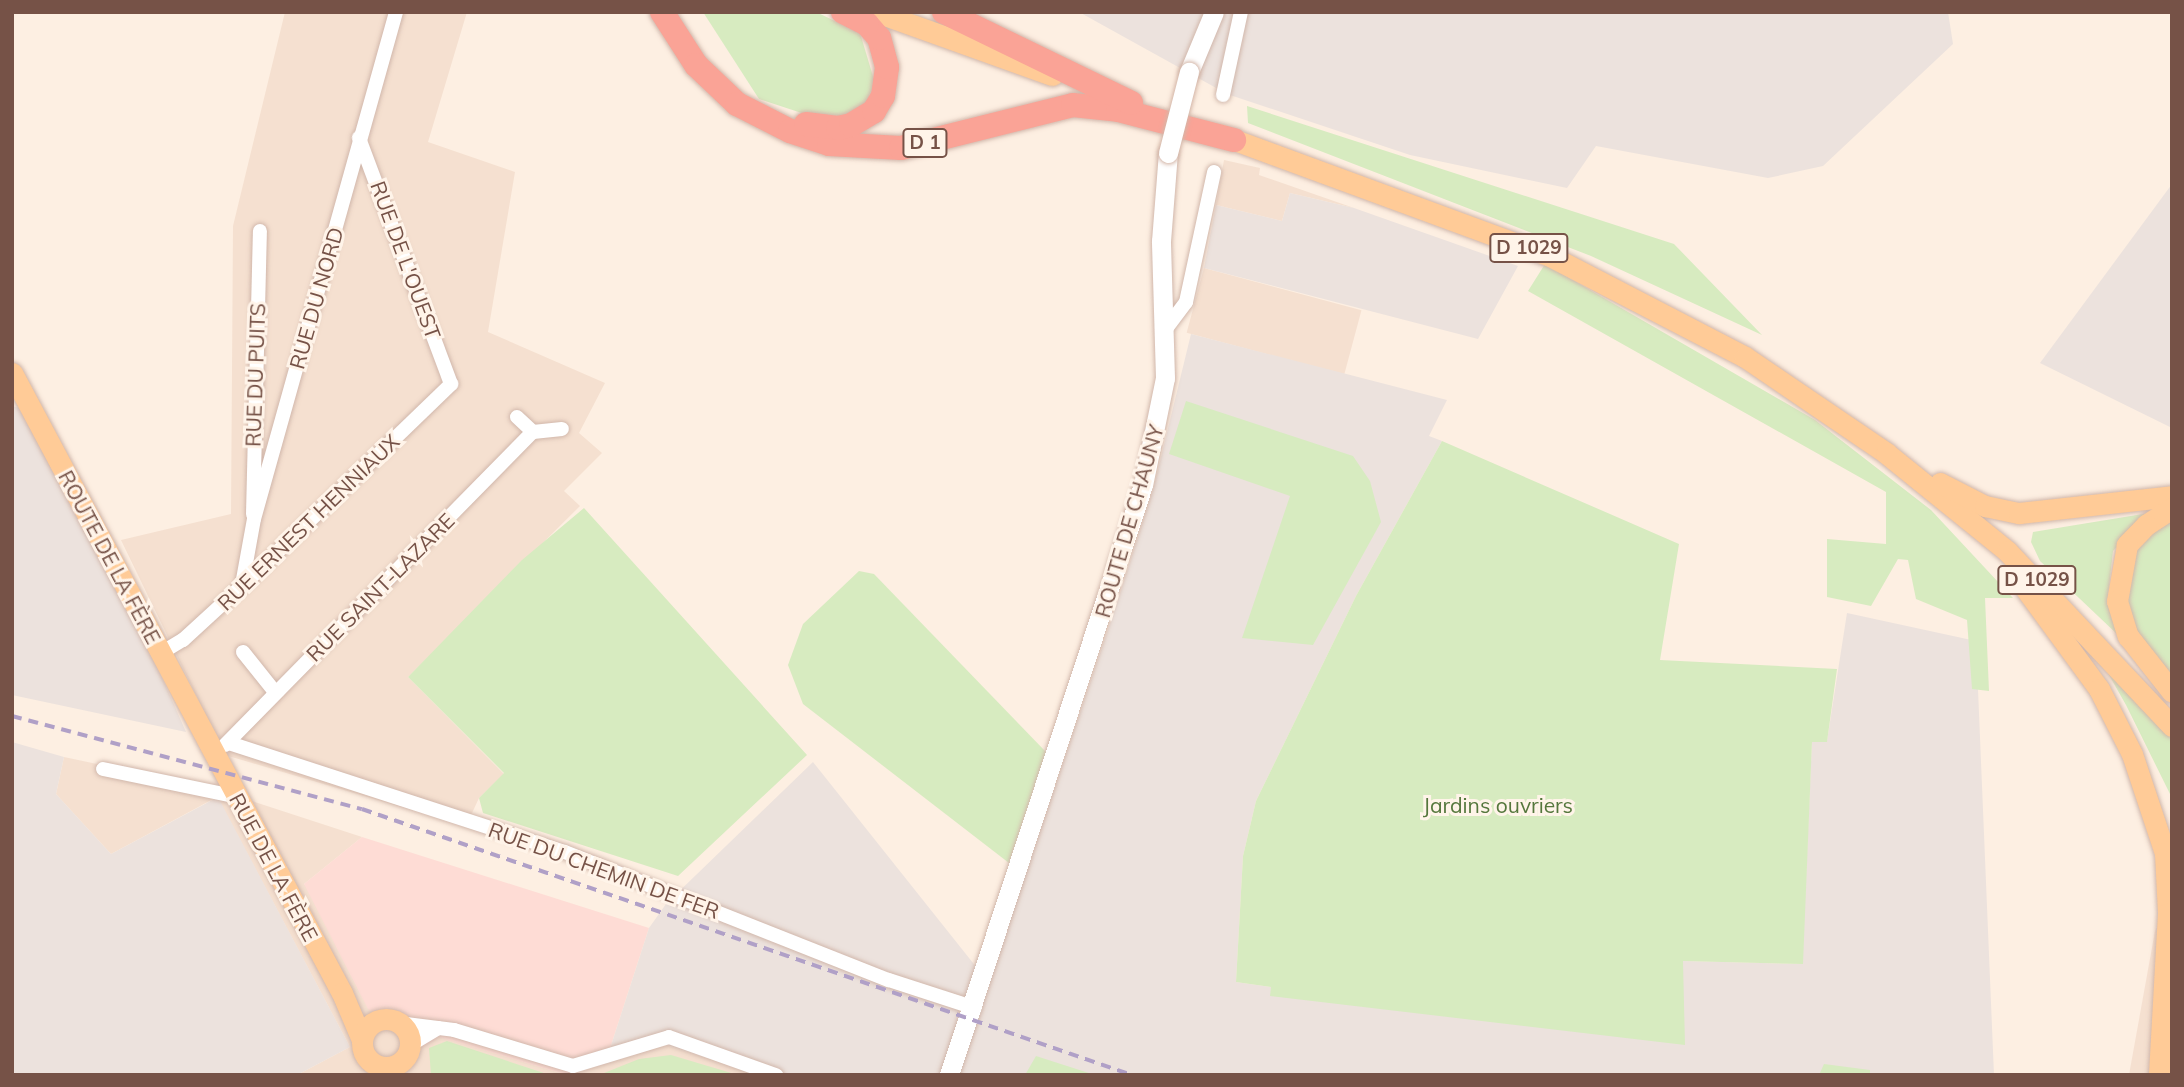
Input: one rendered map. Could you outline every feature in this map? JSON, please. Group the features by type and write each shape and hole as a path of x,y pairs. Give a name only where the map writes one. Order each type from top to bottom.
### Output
{"highway":[{"name":"D 1","path":"662,12 696,65 737,104 790,131 829,144 901,148 1073,105 1118,110 1234,139"},
{"path":"677,12 695,42 737,88 790,119 838,128 863,118 879,105 887,77 879,38 867,24 844,12"},
{"path":"944,12 1131,103"}],"main road":[{"name":"D 1029","path":"876,12 1478,227 1620,289 1745,357 1886,453 1969,519 2051,593 2172,726"},
{"name":"ROUTE DE LA FÈRE","path":"12,373 161,653 216,744"},
{"path":"1886,453 1962,495 2019,513 2172,496"},
{"path":"2172,508 2146,526 2127,545 2117,601 2128,635 2172,692"},
{"path":"1969,519 2060,632 2099,689 2172,832"},
{"name":"RUE DE LA FÈRE","path":"216,744 237,797 342,993 362,1040 364,1054 395,1065"},
{"path":"2132,754 2168,877 2161,1075"},
{"name":"RUE DE LA FÈRE","path":"342,993 375,1022"},
{"path":"362,1040 375,1022 398,1023 395,1065"},
{"path":"2161,1075 2172,1036"}],"street":[{"name":"RUE DU NORD","path":"242,586 254,519 396,12"},
{"name":"ROUTE DE CHAUNY","path":"949,1075 973,1014 1143,485 1165,378 1166,330 1161,241 1168,153 1189,72 1214,12"},
{"path":"1223,95 1241,12"},
{"name":"RUE DE L'OUEST","path":"359,138 451,384"},
{"path":"1166,330 1186,302 1214,172"},
{"name":"RUE DU PUITS","path":"254,519 250,505 260,231"},
{"name":"RUE ERNEST HENNIAUX","path":"161,653 183,640 242,586 451,384"},
{"path":"517,417 533,432 562,429"},
{"name":"RUE SAINT-LAZARE","path":"216,744 275,692 533,432"},
{"path":"243,652 275,692"},
{"name":"RUE DU CHEMIN DE FER","path":"216,744 565,852 973,1014"},
{"path":"103,769 237,797"},
{"path":"2161,1075 2171,999 2172,948"},
{"path":"398,1023 438,1028 573,1066 669,1037 776,1075"},
{"path":"395,1065 438,1028"}],"shaded area":[{"path":"285,12 467,12 428,142 515,172 488,332 605,383 579,433 602,453 564,491 580,506 408,677 504,774 479,798 466,826 225,755 121,540 231,514 233,226"},
{"path":"1079,12 1948,12 1953,44 1823,166 1768,178 1596,146 1567,188 1410,155 1227,94"},
{"path":"1224,160 1260,168 1259,175 1354,208 1290,193 1282,221 1216,205"},
{"path":"2172,184 2172,428 2040,363"},
{"path":"1290,193 1354,208 1518,266 1478,339 1204,268 1216,205 1282,221"},
{"path":"1204,268 1361,310 1344,375 1187,333"},
{"path":"1191,334 1447,400 1429,436 1442,441 1356,596 1256,801 1243,856 1236,982 1271,987 1271,996 1683,961 1802,964 1812,741 1827,741 1847,613 1976,641 1994,1075 958,1075 1153,490"},
{"path":"12,406 47,416 186,732 12,695"},
{"path":"12,742 64,757 56,794 111,854 218,797 350,1047 297,1075 12,1075"},
{"path":"64,757 215,789 235,779 249,800 362,837 304,884 439,1036 567,1075 297,1075 350,1047 217,797 111,854 56,794"},
{"path":"813,762 977,968 955,1043 939,1075 761,1075 666,1045 605,1064 649,928 666,904"},
{"path":"362,837 649,928 605,1064 567,1075 439,1037 421,1048 368,1009 304,884"},
{"path":"2172,898 2172,1075 2129,1075 2155,931"},
{"path":"666,1045 761,1075 570,1075"}],"green space":[{"path":"703,12 816,12 860,33 875,83 860,115 826,121 759,99"},
{"path":"1247,106 1674,244 1762,335 1591,256 1248,123"},
{"path":"1545,264 1815,420 1931,510 2013,598 1985,598 1989,691 1972,689 1967,620 1916,599 1908,560 1898,559 1871,606 1827,597 1827,539 1886,544 1886,492 1528,291"},
{"path":"1186,401 1353,456 1370,481 1381,522 1313,645 1242,638 1290,496 1169,454"},
{"name":"Jardins ouvriers","path":"1442,441 1679,544 1660,660 1837,669 1827,742 1812,742 1803,964 1683,961 1685,1045 1270,996 1271,987 1236,982 1243,856 1256,801 1356,596"},
{"path":"584,508 807,755 678,876 483,813 479,798 504,773 408,677 522,560"},
{"path":"2149,513 2113,551 2108,596 2118,635 2040,561 2031,542 2033,532"},
{"path":"2172,515 2172,686 2124,621 2128,555"},
{"path":"859,571 874,574 1046,752 1009,863 803,704 788,665 803,624"},
{"path":"2100,659 2172,738 2172,798 2126,705"},
{"path":"447,1041 550,1075 431,1075 429,1048"},
{"path":"671,1055 738,1075 599,1075 639,1059"},
{"path":"1036,1056 1095,1075 1025,1075"},
{"path":"1824,1064 1870,1070 1870,1075 1819,1075"}],"railway":[{"path":"12,716 362,809 1132,1075"}]}
